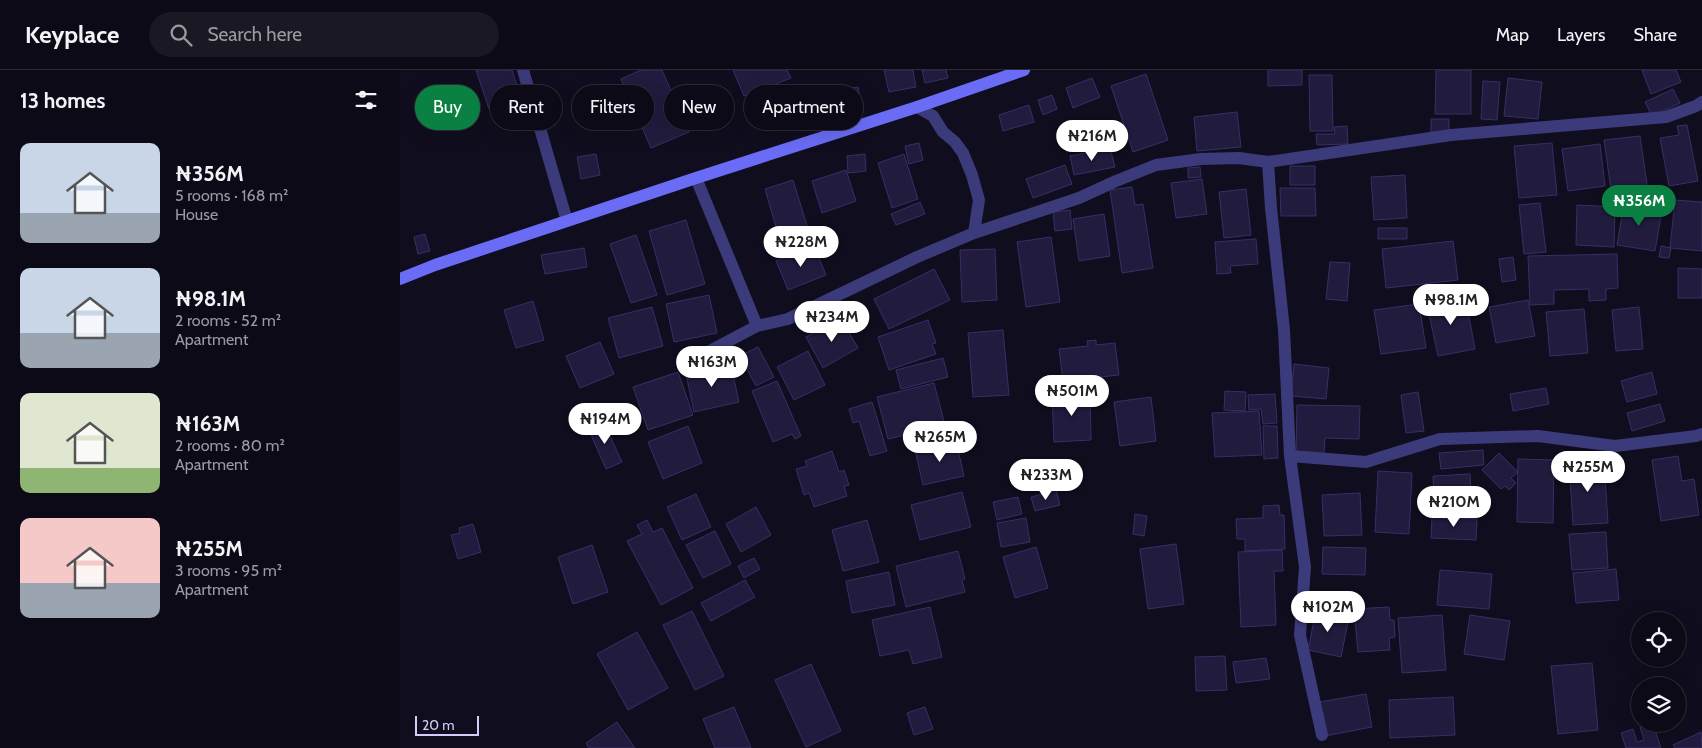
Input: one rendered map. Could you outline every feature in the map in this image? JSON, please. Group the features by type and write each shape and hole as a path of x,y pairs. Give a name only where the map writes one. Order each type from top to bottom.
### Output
{"street":[{"path":"523,70 567,221"},
{"path":"400,279 435,265 696,178 917,108 1024,70"},
{"path":"702,355 757,326 788,319 917,257 974,233 1080,198 1156,165 1201,159 1240,158 1268,162 1451,135 1666,117 1702,102"},
{"path":"917,108 933,116 943,132 955,142 963,153 979,200 974,233"},
{"path":"1268,162 1284,330 1290,456 1305,567 1300,635 1322,735"},
{"path":"696,178 757,326"},
{"path":"1290,456 1366,462 1440,439 1538,436 1614,446 1702,434"}],"building":[{"path":"476,70 512,70 517,85 490,85 489,109"},
{"path":"641,70 662,70 669,85 664,85 664,130 688,130 689,132 651,148 643,130 654,130 654,85 624,85 621,79"},
{"path":"733,70 787,70 791,78 773,85 744,85 744,96"},
{"path":"884,70 913,70 916,87 889,92"},
{"path":"922,70 946,70 948,78 925,83"},
{"path":"1268,70 1302,70 1302,85 1268,86"},
{"path":"1436,70 1471,70 1471,114 1435,114"},
{"path":"1642,70 1676,70 1681,82 1651,94"},
{"path":"1146,74 1168,140 1133,152 1111,86"},
{"path":"1309,75 1332,75 1333,131 1310,131"},
{"path":"1092,78 1100,97 1073,108 1066,88"},
{"path":"1508,78 1542,82 1538,119 1504,116"},
{"path":"1483,81 1500,82 1497,120 1481,119"},
{"path":"1673,89 1680,103 1652,116 1645,102"},
{"path":"1052,95 1057,109 1043,115 1038,100"},
{"path":"1029,105 1034,122 1003,131 999,115"},
{"path":"1237,112 1241,147 1197,151 1194,117"},
{"path":"1431,119 1449,119 1449,132 1431,132"},
{"path":"1687,125 1698,181 1669,186 1660,138 1679,135 1677,126"},
{"path":"1347,126 1348,144 1317,145 1316,134 1335,134 1334,127"},
{"path":"1640,136 1648,191 1612,196 1604,140"},
{"path":"919,143 923,160 909,164 905,146"},
{"path":"1552,143 1557,195 1519,198 1514,146"},
{"path":"1600,144 1605,186 1568,191 1562,149"},
{"path":"1110,148 1115,167 1074,175 1070,156"},
{"path":"596,154 600,175 581,179 577,157"},
{"path":"865,154 866,171 848,173 847,156"},
{"path":"904,154 918,199 892,208 878,163"},
{"path":"1065,165 1072,184 1033,198 1026,179"},
{"path":"1290,166 1315,166 1315,185 1290,185"},
{"path":"1200,167 1201,177 1188,178 1188,168"},
{"path":"846,170 856,201 822,213 812,181"},
{"path":"1405,175 1407,218 1374,220 1371,177"},
{"path":"1202,179 1207,214 1176,218 1171,183"},
{"path":"793,180 809,232 780,241 765,189"},
{"path":"1132,187 1135,205 1143,204 1153,268 1122,273 1110,190"},
{"path":"1280,188 1315,188 1316,216 1281,216"},
{"path":"1246,189 1251,235 1224,238 1219,192"},
{"path":"1675,200 1702,202 1702,251 1670,248"},
{"path":"920,202 925,214 896,225 891,214"},
{"path":"1540,203 1546,252 1524,254 1519,205"},
{"path":"1624,203 1662,210 1655,251 1617,245"},
{"path":"1577,205 1615,207 1614,247 1576,245"},
{"path":"1070,210 1072,229 1055,231 1053,212"},
{"path":"1104,214 1110,256 1079,261 1073,219"},
{"path":"686,220 705,284 667,295 649,231"},
{"path":"1378,228 1407,228 1407,239 1378,239"},
{"path":"425,234 430,251 418,254 414,237"},
{"path":"636,235 657,295 631,303 610,244"},
{"path":"1051,237 1060,302 1026,307 1017,242"},
{"path":"1256,239 1258,264 1230,266 1231,273 1217,274 1215,242"},
{"path":"1453,241 1458,280 1386,288 1382,249"},
{"path":"814,246 826,275 788,290 776,261"},
{"path":"1661,246 1671,248 1669,258 1659,257"},
{"path":"584,248 587,267 545,274 541,255"},
{"path":"995,249 997,300 962,302 960,250"},
{"path":"1617,254 1618,288 1606,289 1606,300 1589,301 1589,289 1554,290 1554,304 1530,305 1528,256"},
{"path":"1513,257 1516,280 1502,282 1499,259"},
{"path":"1330,262 1350,263 1347,301 1326,299"},
{"path":"1678,268 1702,269 1702,298 1678,298"},
{"path":"934,269 950,300 889,329 874,299"},
{"path":"709,295 717,333 674,342 666,304"},
{"path":"1465,296 1475,349 1438,356 1427,304"},
{"path":"1528,300 1535,336 1496,343 1489,307"},
{"path":"533,301 544,340 516,348 504,310"},
{"path":"1419,304 1426,348 1381,354 1374,310"},
{"path":"652,307 663,346 619,358 608,318"},
{"path":"1639,307 1643,349 1616,351 1612,310"},
{"path":"1584,309 1588,353 1550,356 1546,312"},
{"path":"840,317 858,348 823,368 806,337"},
{"path":"928,320 936,343 932,344 936,354 889,370 878,337"},
{"path":"1003,330 1009,395 973,397 968,333"},
{"path":"1096,340 1096,345 1115,343 1119,375 1063,381 1059,349 1088,346 1087,341"},
{"path":"600,342 614,374 580,388 566,356"},
{"path":"758,347 774,377 756,386 740,356"},
{"path":"808,351 825,385 794,400 777,367"},
{"path":"943,358 948,377 901,389 896,370"},
{"path":"1294,364 1329,368 1326,399 1291,396"},
{"path":"731,365 739,402 694,412 686,374"},
{"path":"678,372 693,415 648,430 633,387"},
{"path":"1652,372 1657,394 1627,402 1621,381"},
{"path":"777,381 801,436 795,439 792,434 773,442 752,391"},
{"path":"934,383 945,425 888,439 877,397"},
{"path":"1546,388 1549,404 1513,411 1510,394"},
{"path":"1225,391 1246,392 1245,411 1224,410"},
{"path":"1418,392 1424,431 1406,433 1401,395"},
{"path":"1090,393 1091,440 1054,442 1052,394"},
{"path":"1275,394 1277,423 1263,424 1261,409 1249,410 1248,395"},
{"path":"1151,397 1156,441 1120,446 1114,402"},
{"path":"872,402 887,451 870,456 859,421 853,423 849,409"},
{"path":"1660,404 1665,421 1632,431 1627,413"},
{"path":"1297,405 1360,406 1359,439 1325,438 1324,456 1296,455"},
{"path":"1259,411 1262,455 1215,457 1212,413"},
{"path":"603,421 622,462 606,469 588,428"},
{"path":"688,426 702,463 663,479 648,442"},
{"path":"1263,426 1277,426 1278,458 1264,459"},
{"path":"956,441 964,476 923,485 915,450"},
{"path":"1483,450 1484,465 1441,469 1439,453"},
{"path":"832,451 839,472 844,470 849,485 844,486 847,496 814,507 809,493 804,495 796,469 807,466 805,461"},
{"path":"1499,453 1518,472 1511,478 1516,483 1509,490 1505,486 1501,489 1482,470"},
{"path":"1678,456 1682,481 1694,479 1699,515 1661,521 1652,460"},
{"path":"1518,459 1554,460 1553,523 1517,522"},
{"path":"1604,461 1608,523 1573,525 1569,463"},
{"path":"1378,471 1412,473 1409,534 1375,532"},
{"path":"1470,474 1472,510 1435,511 1433,476"},
{"path":"1056,490 1060,505 1035,511 1031,497"},
{"path":"962,492 971,527 920,540 911,505"},
{"path":"1360,493 1362,535 1324,536 1322,495"},
{"path":"696,494 711,527 682,540 667,507"},
{"path":"1018,497 1022,514 997,520 993,502"},
{"path":"1279,505 1280,515 1284,515 1285,549 1245,551 1245,539 1237,539 1236,519 1263,518 1263,506"},
{"path":"756,507 771,535 741,552 726,524"},
{"path":"1135,514 1147,516 1144,536 1133,534"},
{"path":"1432,517 1477,519 1476,540 1431,538"},
{"path":"1026,518 1030,542 1001,547 997,523"},
{"path":"647,520 653,532 662,528 693,588 661,605 627,541 642,534 637,525"},
{"path":"867,520 879,562 843,571 832,530"},
{"path":"473,524 481,552 458,559 451,535 460,533 459,528"},
{"path":"715,531 731,564 703,578 686,545"},
{"path":"1606,532 1608,568 1572,570 1569,534"},
{"path":"1176,544 1184,604 1148,609 1140,549"},
{"path":"592,545 608,592 573,604 558,557"},
{"path":"1036,547 1048,588 1015,598 1003,557"},
{"path":"1323,547 1366,548 1365,575 1322,574"},
{"path":"1282,550 1283,571 1274,571 1276,625 1241,627 1238,552"},
{"path":"958,551 965,579 962,580 965,592 906,607 896,566"},
{"path":"754,558 760,569 744,578 738,566"},
{"path":"1616,569 1619,600 1576,603 1573,573"},
{"path":"1440,570 1492,574 1489,609 1437,605"},
{"path":"889,572 895,605 852,613 846,581"},
{"path":"745,580 755,597 711,621 701,603"},
{"path":"930,607 942,657 913,664 909,650 880,656 872,620"},
{"path":"1389,607 1390,620 1394,620 1395,637 1389,638 1390,650 1358,652 1354,609"},
{"path":"1316,610 1349,617 1341,657 1308,650"},
{"path":"692,611 724,676 695,690 663,625"},
{"path":"1442,615 1446,670 1402,673 1398,618"},
{"path":"1470,615 1510,621 1504,660 1464,654"},
{"path":"637,632 668,688 628,710 597,654"},
{"path":"1225,656 1227,690 1196,691 1195,657"},
{"path":"1266,658 1270,679 1236,683 1233,662"},
{"path":"1592,663 1598,730 1558,734 1551,666"},
{"path":"811,664 841,731 806,747 775,680"},
{"path":"1366,694 1372,727 1325,736 1319,702"},
{"path":"1453,697 1455,735 1390,738 1389,700"},
{"path":"734,707 751,748 715,748 703,719"},
{"path":"925,707 933,729 914,735 907,713"},
{"path":"617,722 635,748 589,748 586,743"},
{"path":"1631,730 1631,732 1634,732 1637,742 1644,740 1642,732 1656,732 1661,748 1626,748 1621,733"},
{"path":"1701,732 1702,748 1675,748 1673,745"}]}
